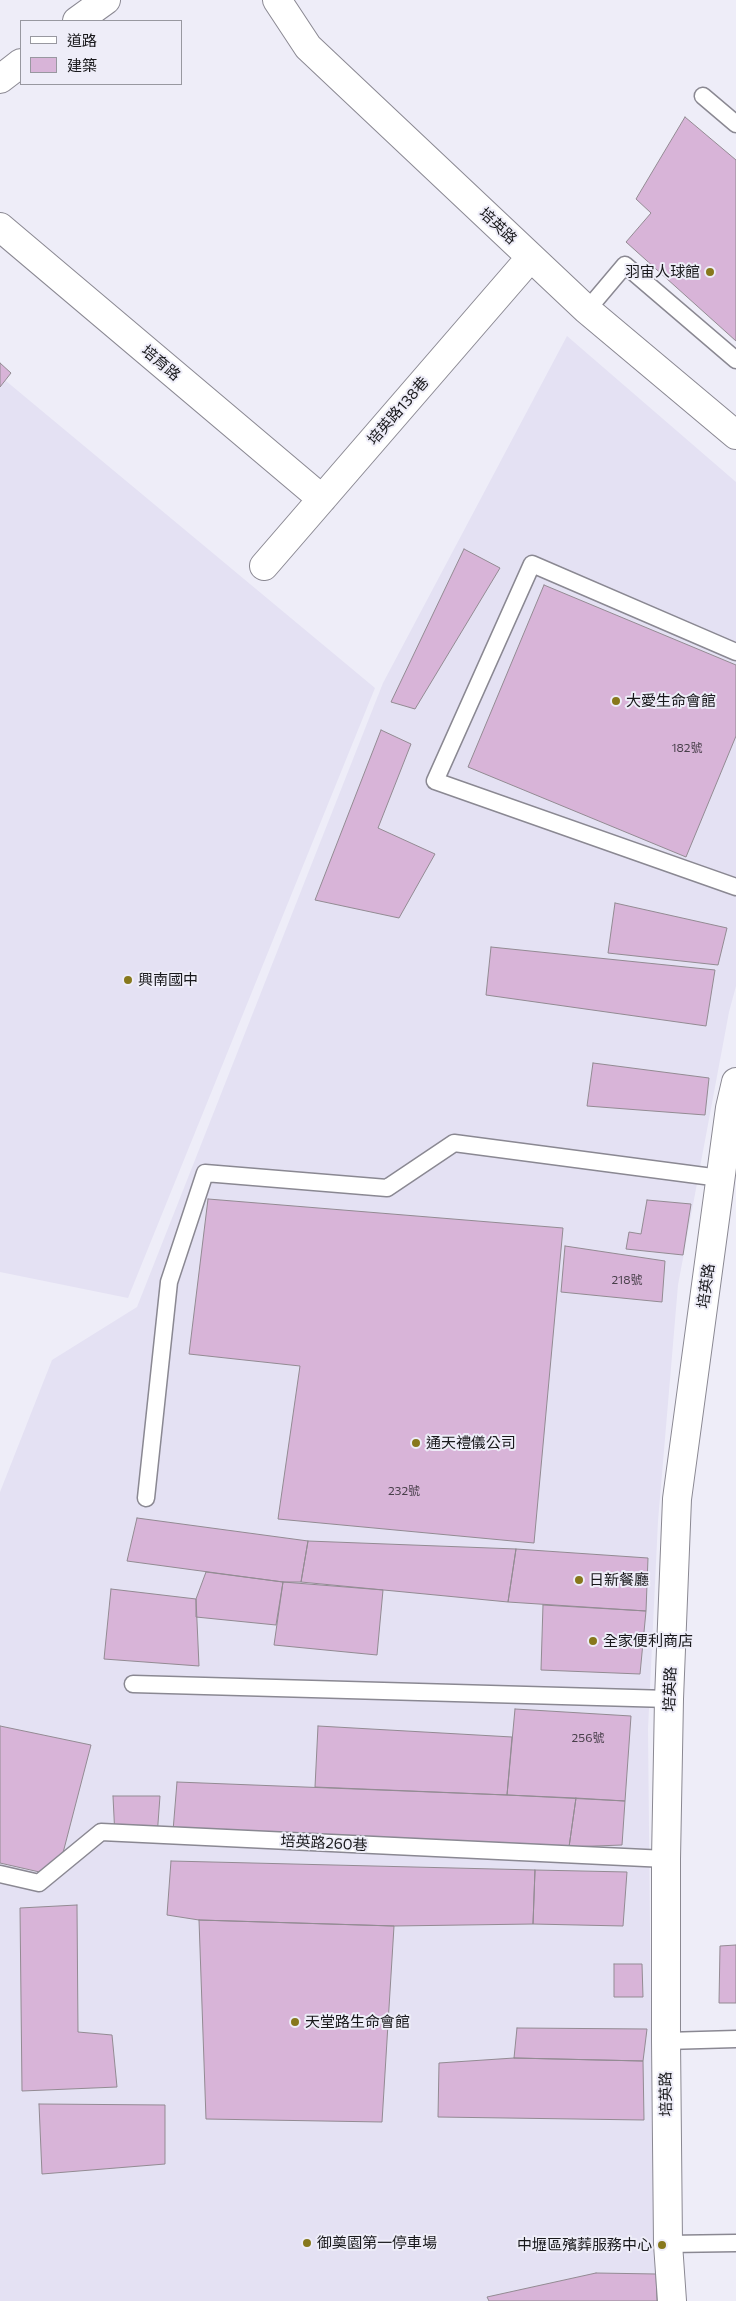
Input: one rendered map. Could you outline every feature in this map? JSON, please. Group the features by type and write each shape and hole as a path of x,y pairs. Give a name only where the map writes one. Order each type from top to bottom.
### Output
{"street":[{"path":"78,20 106,0"},
{"name":"培英路","path":"278,0 308,47 588,310 736,435"},
{"path":"0,78 20,64"},
{"name":"培育路","path":"0,226 322,499"},
{"name":"培英路138巷","path":"264,566 531,256"},
{"name":"培英路","path":"672,2301 668,2244 666,1859 669,1699 677,1499 720,1178 736,1082"}],"lane":[{"path":"703,96 736,124"},
{"path":"588,310 625,265 736,360"},
{"path":"736,652 532,564 435,781 736,887"},
{"path":"146,1498 169,1282 205,1173 387,1188 454,1143 720,1178"},
{"path":"133,1684 669,1699"},
{"name":"培英路260巷","path":"0,1874 39,1883 102,1832 666,1859"},
{"path":"666,2041 736,2039"},
{"path":"668,2244 736,2243"}],"shaded area":[{"path":"567,336 736,482 736,986 729,1012 678,1285 658,1521 648,1729 652,2131 662,2301 0,2301 0,1492 52,1360 137,1307 383,683"},
{"name":"興南國中","path":"0,376 375,688 128,1298 0,1272"}],"building":[{"path":"685,117 736,160 736,341 626,242 651,213 636,199"},
{"path":"0,363 11,373 0,387"},
{"path":"464,549 500,568 415,709 391,702"},
{"name":"大愛生命會館","path":"544,585 736,665 736,736 686,857 468,767"},
{"path":"381,730 411,744 378,828 435,854 399,918 315,900"},
{"path":"615,903 727,928 718,965 608,953"},
{"path":"491,947 715,970 706,1026 486,995"},
{"path":"593,1063 709,1078 705,1115 587,1106"},
{"name":"通天禮儀公司","path":"208,1199 563,1228 534,1543 278,1519 300,1366 189,1354"},
{"path":"647,1200 691,1204 683,1255 626,1249 629,1232 641,1234"},
{"path":"565,1246 665,1261 662,1302 561,1292"},
{"path":"137,1518 308,1541 301,1582 283,1582 127,1561"},
{"path":"308,1541 516,1549 508,1602 301,1582"},
{"name":"日新餐廳","path":"516,1549 648,1558 646,1611 508,1602"},
{"path":"206,1572 283,1582 276,1625 196,1617 196,1599"},
{"path":"283,1582 383,1590 377,1655 274,1645"},
{"path":"111,1589 196,1599 199,1666 104,1659"},
{"name":"全家便利商店","path":"543,1605 646,1611 640,1674 541,1670"},
{"path":"515,1709 631,1716 625,1801 507,1795"},
{"path":"0,1726 91,1745 57,1876 0,1863"},
{"path":"318,1726 512,1737 507,1795 315,1787"},
{"path":"177,1782 576,1798 569,1847 173,1831"},
{"path":"113,1796 160,1796 157,1837 115,1837"},
{"path":"576,1798 625,1801 622,1845 569,1847"},
{"path":"171,1861 535,1870 533,1924 394,1926 199,1920 167,1915"},
{"path":"535,1870 627,1872 623,1926 533,1924"},
{"path":"77,1905 78,2032 112,2035 117,2087 22,2091 20,1908"},
{"name":"天堂路生命會館","path":"199,1920 394,1926 382,2122 206,2119"},
{"path":"736,1945 736,2003 719,2003 720,1946"},
{"path":"614,1964 642,1964 643,1997 614,1997"},
{"path":"517,2028 647,2029 643,2061 514,2058"},
{"path":"514,2058 643,2061 644,2120 438,2117 439,2063"},
{"path":"39,2104 165,2105 165,2164 42,2174"},
{"path":"596,2273 656,2274 657,2301 489,2301 487,2297"}],"place":[{"name":"羽宙人球館","path":"710,272"},
{"name":"大愛生命會館","path":"616,701"},
{"name":"興南國中","path":"128,980"},
{"name":"通天禮儀公司","path":"416,1443"},
{"name":"日新餐廳","path":"579,1580"},
{"name":"全家便利商店","path":"593,1641"},
{"name":"天堂路生命會館","path":"295,2022"},
{"name":"御奠園第一停車場","path":"307,2243"},
{"name":"中壢區殯葬服務中心","path":"662,2245"}]}
